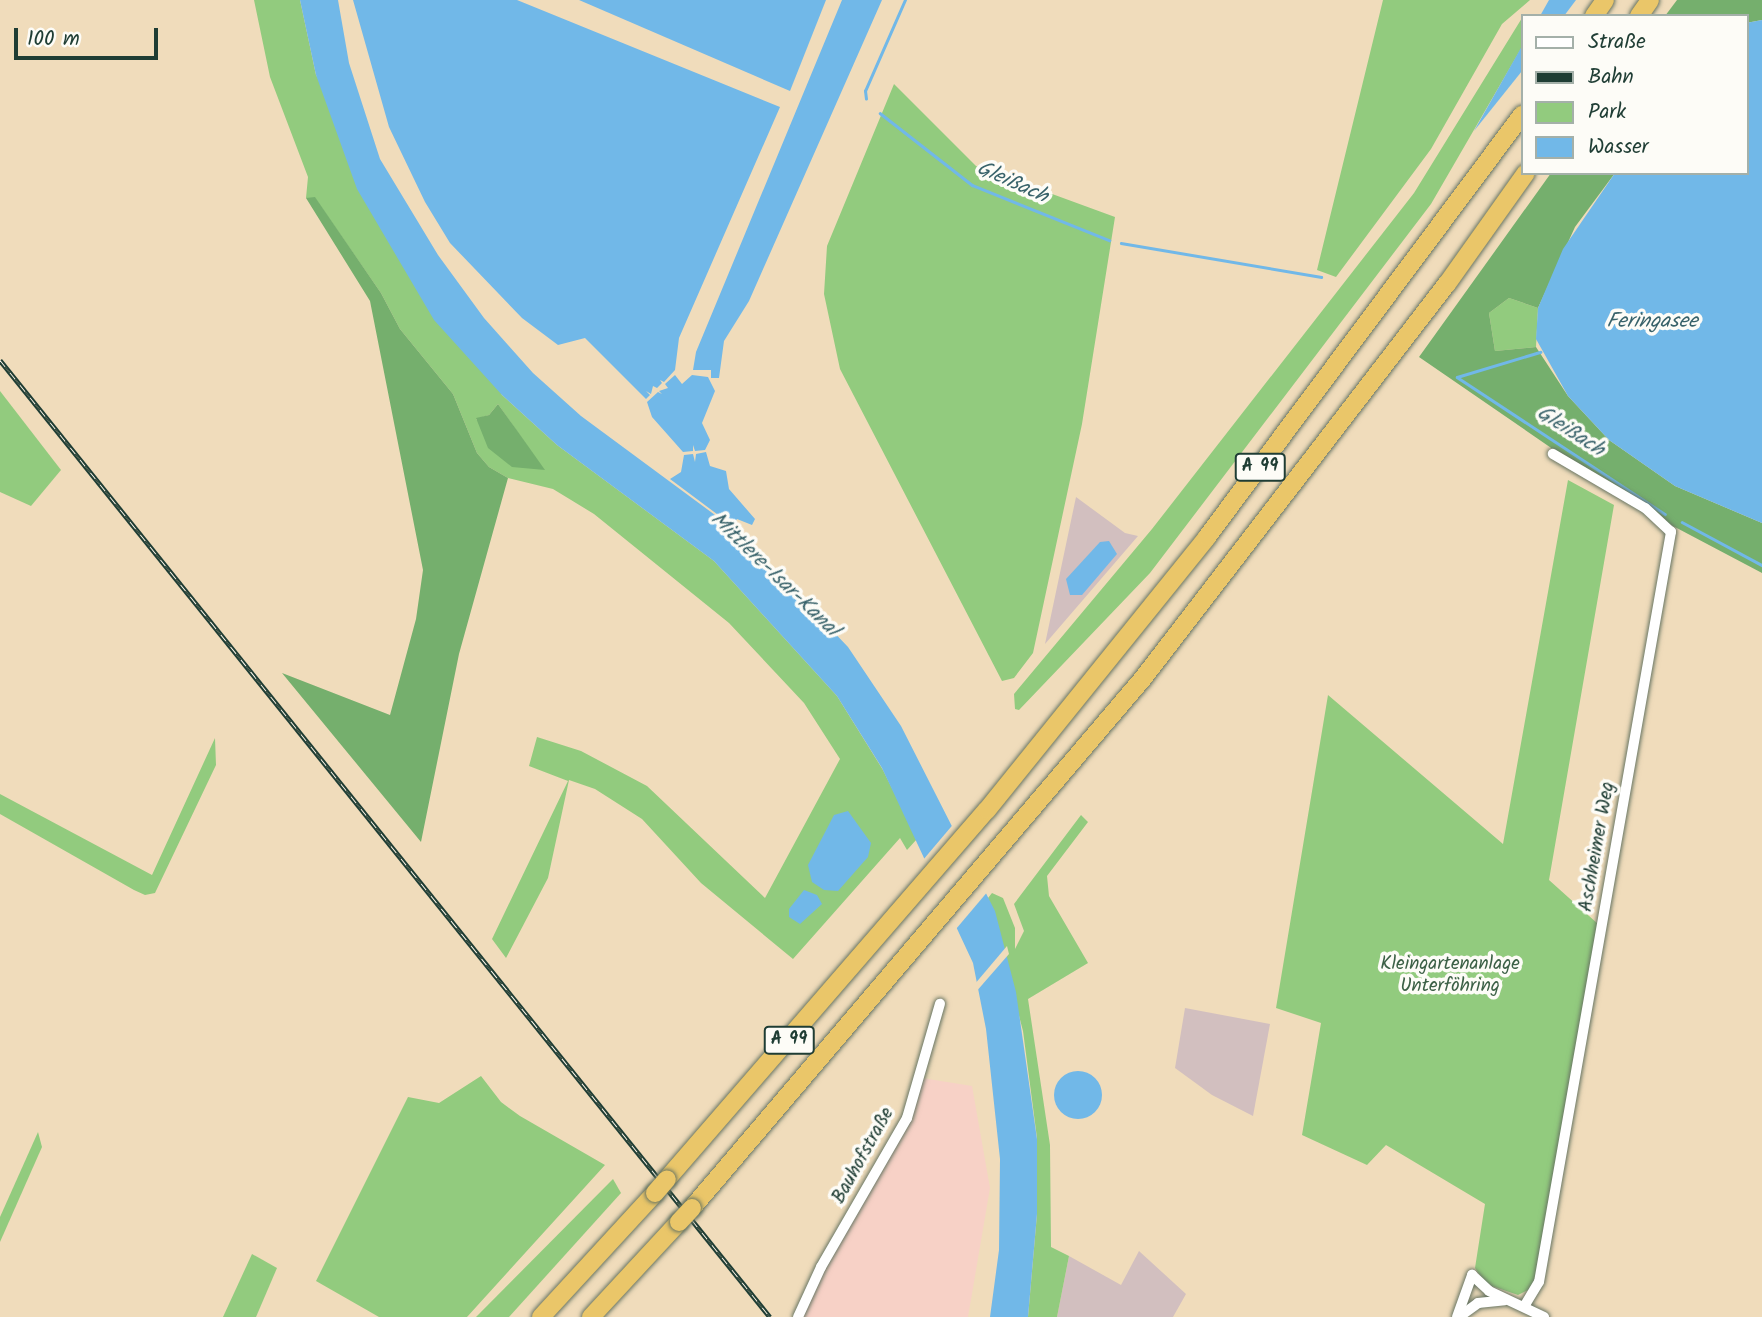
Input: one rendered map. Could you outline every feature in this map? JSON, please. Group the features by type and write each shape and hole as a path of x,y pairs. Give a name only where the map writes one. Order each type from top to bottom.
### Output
{"highway":[{"name":"A 99","path":"541,1317 661,1186 987,810 1207,537 1520,118"},
{"name":"A 99","path":"592,1317 692,1208 926,938 1144,677 1447,284 1525,175"}],"street":[{"name":"Aschheimer Weg","path":"1525,1305 1539,1282 1671,532 1645,508 1552,454"},
{"name":"Bauhofstraße","path":"798,1317 821,1267 907,1118 940,1004"},
{"path":"1458,1317 1472,1275 1505,1300"},
{"path":"1458,1317 1478,1303 1505,1300 1525,1305 1544,1317"}],"shaded area":[{"path":"1076,497 1125,533 1138,536 1045,644"},
{"path":"1185,1008 1270,1024 1253,1116 1212,1095 1175,1068"},
{"path":"916,1077 972,1086 990,1188 968,1317 794,1317 903,1117"},
{"path":"1139,1251 1186,1294 1173,1317 1057,1317 1069,1256 1121,1285"}],"green space":[{"path":"254,0 300,0 316,75 502,395 557,445 714,561 837,696 883,770 917,839 907,850 900,838 793,959 701,883 642,819 595,789 569,780 548,878 506,958 492,939 568,781 529,766 537,737 581,751 647,786 765,898 840,759 804,703 729,623 594,514 553,489 508,478 489,467 477,453 453,394 400,329 381,293 315,198 306,198 308,177 270,77","holes":["498,404 544,470 476,419 489,415"]},
{"path":"1383,0 1530,0 1502,24 1431,149 1336,277 1317,270"},
{"path":"1677,0 1762,0 1762,20 1748,23 1748,14 1666,14"},
{"path":"1520,21 1520,50 1431,204 1150,573 1019,710 1015,709 1014,694 1152,529 1414,193"},
{"path":"894,84 976,166 1115,217 1082,424 1033,653 1014,678 1002,681 840,369 824,294 827,246"},
{"path":"1550,175 1614,175 1575,227 1538,308 1509,298 1489,313 1495,351 1536,347 1568,396 1609,440 1675,486 1762,523 1762,573 1637,507 1419,357"},
{"path":"315,197 381,293 400,329 453,394 477,453 489,467 508,478 459,654 421,842 282,673 390,715 416,619 423,570 370,301 306,198"},
{"path":"1509,298 1538,308 1536,347 1495,351 1489,313"},
{"path":"0,391 61,470 31,506 0,492"},
{"path":"498,404 545,470 512,467 488,448 476,418 489,415"},
{"name":"Kleingartenanlage Unterföhring","path":"1568,480 1614,505 1549,880 1598,924 1534,1287 1518,1295 1486,1284 1475,1268 1485,1204 1386,1145 1367,1165 1302,1135 1321,1023 1276,1008 1328,695 1503,844"},
{"path":"215,738 216,765 155,893 145,895 134,890 0,814 0,794 152,875"},
{"path":"1081,815 1088,822 1047,876 1049,896 1088,963 1028,999 1050,1145 1051,1247 1069,1256 1057,1317 1028,1317 1037,1214 1037,1138 1023,1031 988,898 992,893 1003,898 1015,928 1015,949 1024,931 1014,904"},
{"path":"481,1076 501,1102 520,1116 605,1165 467,1317 379,1317 316,1281 408,1097 439,1103"},
{"path":"38,1132 42,1147 0,1242 0,1217"},
{"path":"613,1179 621,1193 509,1317 476,1317"},
{"path":"252,1254 277,1268 256,1317 223,1317"}],"water":[{"name":"Mittlere-Isar-Kanal","path":"300,0 338,0 349,63 380,159 438,255 484,318 533,373 581,416 738,532 848,647 901,726 995,911 1016,992 1037,1139 1037,1214 1028,1317 990,1317 999,1250 1000,1159 986,1029 973,963 882,768 837,696 714,561 557,445 502,395 434,320 357,189 316,75"},
{"path":"353,0 517,0 780,107 679,338 675,370 664,382 660,380 662,383 657,388 653,386 651,394 646,391 650,395 646,399 585,338 558,345 522,318 450,243 425,202 389,127"},
{"path":"579,0 826,0 790,91"},
{"path":"842,0 882,0 749,301 724,341 719,378 711,378 711,370 693,370 696,352"},
{"path":"1549,0 1576,0 1566,14 1541,14"},
{"name":"Feringasee","path":"1762,20 1762,523 1675,486 1609,440 1568,396 1536,339 1538,308 1563,249 1614,175 1748,175 1748,23"},
{"path":"1520,50 1520,74 1474,131"},
{"path":"675,375 682,384 692,375 708,377 715,391 702,423 710,440 705,450 695,451 693,445 693,451 683,452 652,417 647,402 658,392 662,394 659,391 668,388 665,384"},
{"path":"706,452 710,466 726,471 729,489 755,519 752,525 737,519 733,526 670,479 681,472 684,455 693,454 695,462 696,454"},
{"path":"1109,541 1117,554 1082,595 1070,595 1066,579 1100,542"},
{"path":"848,811 871,843 868,857 838,891 824,890 812,882 808,865 834,815"},
{"path":"804,890 817,895 822,904 800,924 789,917 789,909"},
{"path":"1078,1071 1095,1078 1102,1095 1095,1112 1078,1119 1061,1112 1054,1095 1061,1078"}],"pier":[{"path":"956,821 989,890 956,929 923,860"},
{"path":"1007,946 1009,954 975,993 974,985"}],"waterway":[{"name":"Gleißach","path":"866,99 865,91 905,0"},
{"name":"Gleißach","path":"880,113 972,185 1109,240"},
{"name":"Gleißach","path":"1121,243 1321,277"},
{"path":"1457,377 1540,352"},
{"name":"Gleißach","path":"1457,377 1665,514"},
{"name":"Gleißach","path":"1682,522 1762,565"}],"railway":[{"path":"0,360 770,1317"}]}
